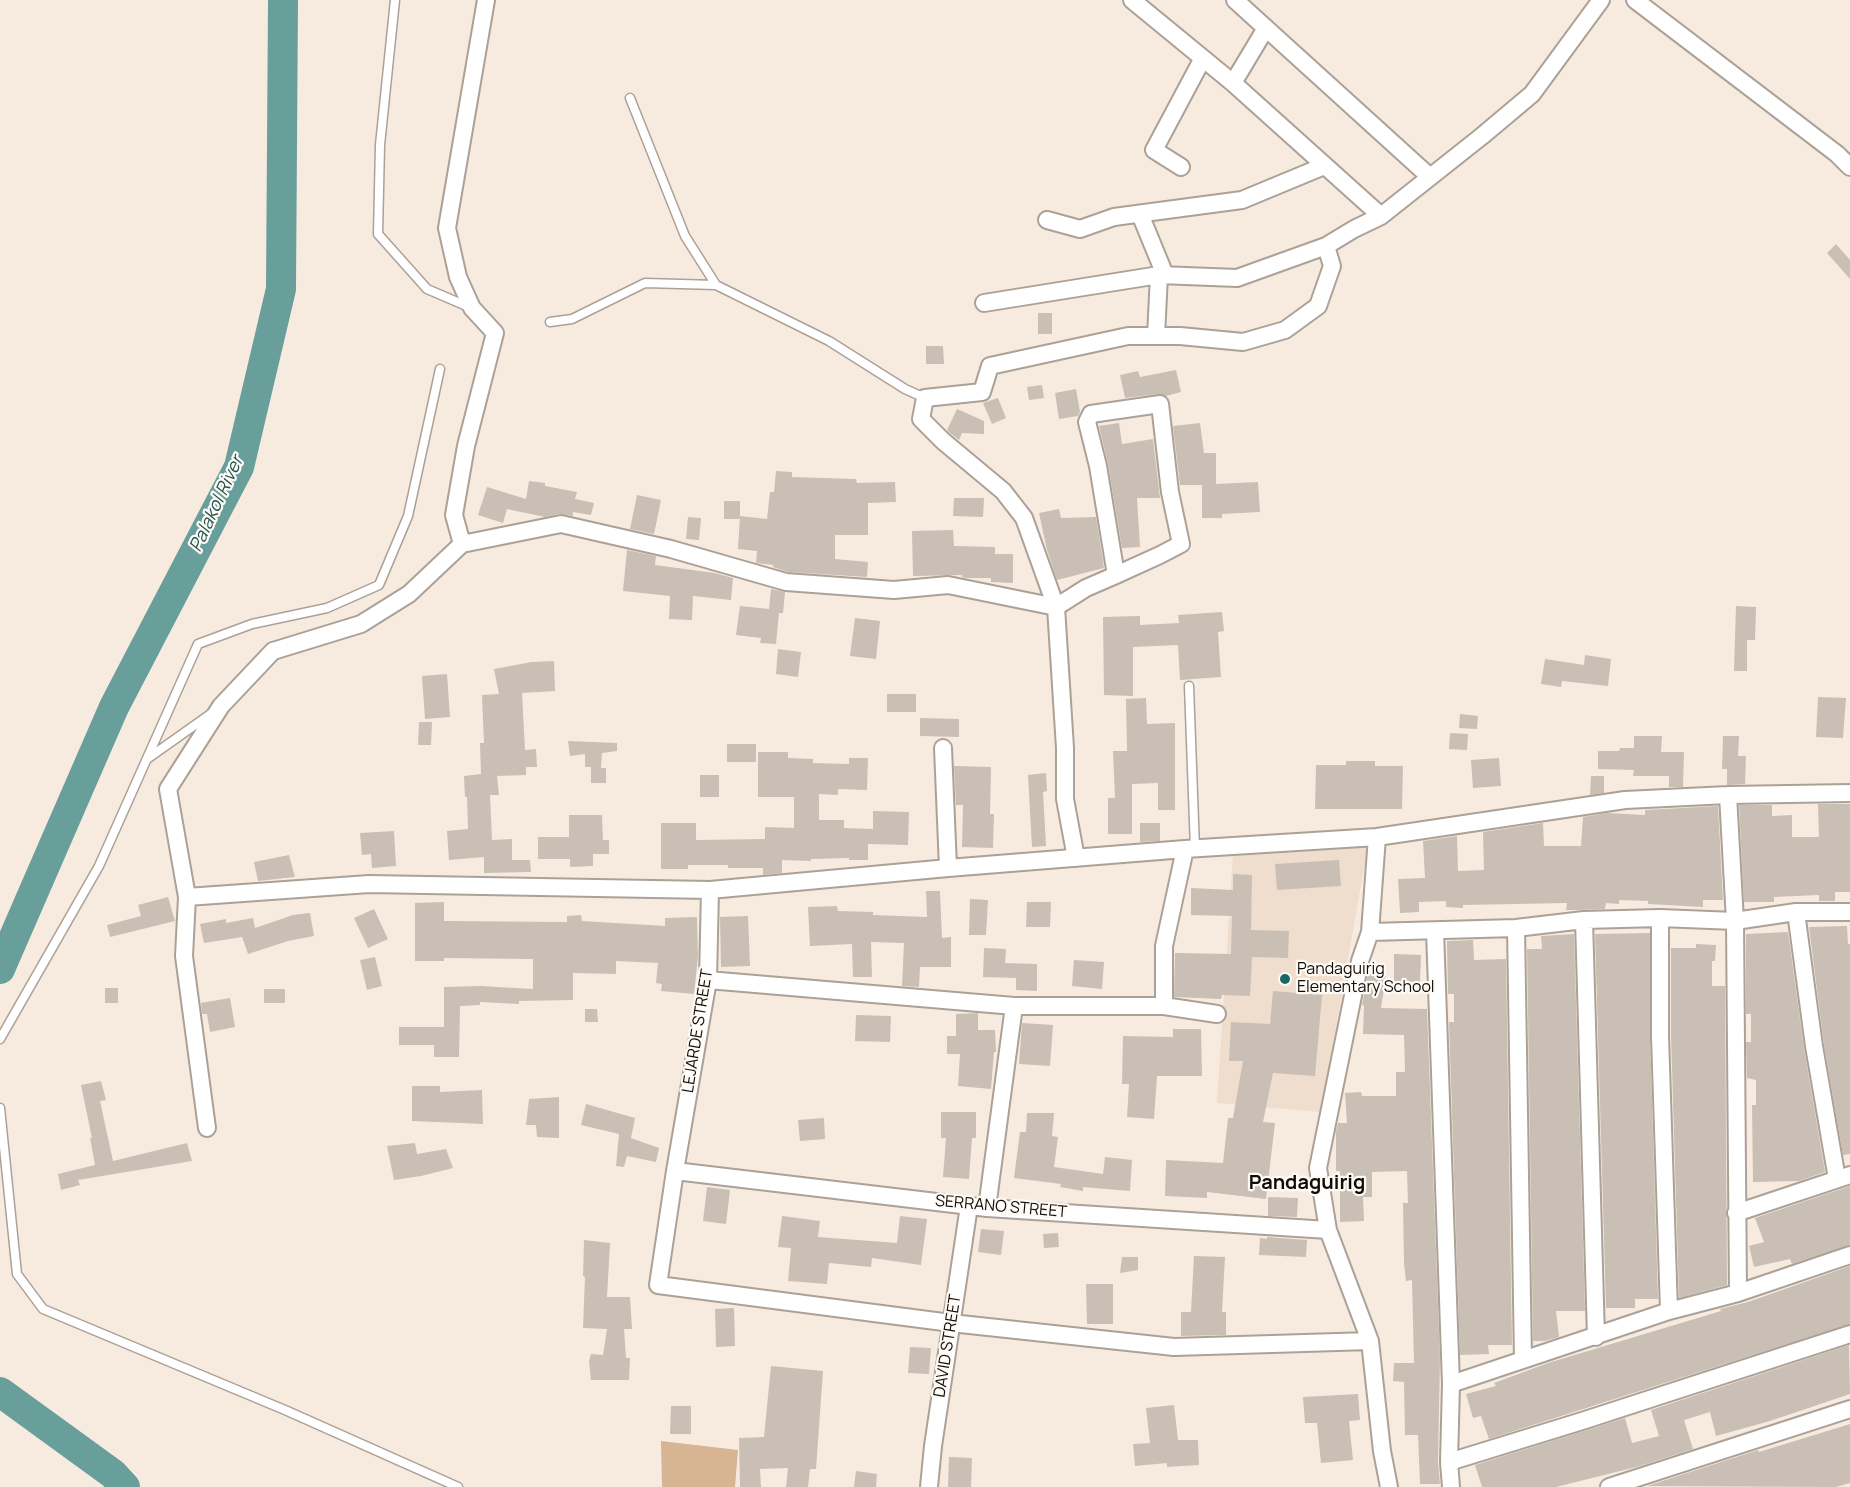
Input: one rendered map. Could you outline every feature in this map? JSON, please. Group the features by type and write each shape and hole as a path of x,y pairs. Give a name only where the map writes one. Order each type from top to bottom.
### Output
{"street":[{"path":"462,544 454,515 466,446 495,333 472,308 458,277 447,228 486,0"},
{"path":"1132,0 1233,83 1381,216"},
{"path":"1235,0 1430,177"},
{"path":"984,303 1162,275 1237,278 1326,246 1381,216 1532,94 1601,0"},
{"path":"1635,0 1837,154 1850,167"},
{"path":"1233,83 1266,28"},
{"path":"1181,166 1154,150 1203,58"},
{"path":"1047,220 1080,229 1114,217 1242,200 1324,166"},
{"path":"1140,214 1162,275 1156,336"},
{"path":"1076,858 1065,799 1065,748 1056,607 1024,518 1003,491 943,441 921,419 925,398 982,392 990,366 1128,336 1180,336 1243,342 1286,330 1317,306 1332,266 1326,246"},
{"path":"207,1128 184,957 187,897 168,789 221,706 273,651 362,624 409,594 462,544 561,524 671,549 786,582 894,590 948,585 1056,607 1086,588 1116,575 1181,544 1170,492 1160,405 1091,414 1087,422 1098,466 1116,575"},
{"path":"943,748 948,868"},
{"path":"187,897 369,884 710,890 948,868 1377,837 1625,800 1850,793"},
{"path":"1728,795 1735,921 1738,1293"},
{"path":"1377,837 1370,932 1360,961 1317,1168 1328,1230 1370,1341 1382,1451 1389,1487"},
{"path":"1164,1006 1164,946 1190,849"},
{"name":"LEJARDE STREET","path":"710,890 708,980 658,1285 951,1323"},
{"path":"1370,932 1516,928 1584,920 1660,918 1735,921 1796,912 1850,912"},
{"path":"1736,1213 1844,1177 1814,1046 1796,912"},
{"path":"1660,918 1660,1036 1669,1311"},
{"path":"1584,920 1596,1337"},
{"path":"1516,928 1524,1360"},
{"path":"1436,931 1451,1384 1449,1462 1451,1487"},
{"path":"708,980 1014,1006 1164,1006 1217,1014"},
{"path":"987,1208 1014,1006"},
{"name":"SERRANO STREET","path":"675,1171 987,1208 1328,1230"},
{"name":"DAVID STREET","path":"928,1487 969,1206"},
{"path":"1451,1384 1669,1311 1738,1293 1850,1255"},
{"path":"951,1323 1174,1347 1370,1341"},
{"path":"1449,1462 1850,1334"},
{"path":"1609,1487 1850,1409"}],"lane":[{"path":"395,0 380,145 378,234 427,289 472,308"},
{"path":"630,98 685,236 716,285"},
{"path":"550,322 572,319 645,283 716,285 829,341 905,389 925,398"},
{"path":"0,1040 99,866 198,644 252,624 327,608 379,585 408,516 440,369"},
{"path":"1189,686 1190,849"},
{"path":"146,759 221,706"},
{"path":"0,1108 17,1274 44,1309 285,1410 458,1487"}],"shaded area":[{"name":"Pandaguirig Elementary School","path":"1368,845 1321,1112 1217,1103 1233,854"},
{"path":"661,1441 738,1450 735,1487 662,1487"}],"building":[{"path":"1836,244 1850,260 1850,279 1827,253"},
{"path":"1038,313 1052,313 1052,334 1038,334"},
{"path":"926,346 943,346 944,364 926,364"},
{"path":"1176,370 1181,392 1166,396 1158,394 1125,398 1120,375 1138,371 1140,377"},
{"path":"1042,385 1044,398 1029,400 1027,387"},
{"path":"1076,389 1080,412 1078,416 1059,419 1055,393"},
{"path":"998,398 1006,418 992,424 983,403"},
{"path":"957,409 984,421 984,434 962,433 959,440 950,433 947,430"},
{"path":"1119,423 1122,444 1153,439 1160,498 1137,498 1140,547 1122,548 1108,464 1099,426"},
{"path":"1200,423 1204,453 1216,453 1216,484 1258,482 1260,512 1222,514 1222,518 1202,518 1202,485 1180,485 1173,426"},
{"path":"776,471 792,472 792,477 856,479 857,483 895,482 896,502 868,503 868,535 835,535 835,559 868,562 867,577 788,572 773,567 773,565 756,563 757,551 738,549 740,516 767,519 770,492 774,492"},
{"path":"529,481 577,492 575,499 594,503 591,515 573,512 573,516 559,514 545,517 507,509 503,523 478,515 487,487 526,499"},
{"path":"637,495 661,500 654,534 630,529"},
{"path":"954,498 984,498 983,517 953,516"},
{"path":"724,501 740,501 740,519 724,519"},
{"path":"1059,509 1061,518 1096,517 1104,568 1057,580 1047,550 1039,513"},
{"path":"688,517 701,518 699,540 686,539"},
{"path":"953,530 954,546 995,547 995,554 1013,554 1013,583 991,582 991,578 966,578 962,575 913,576 912,531"},
{"path":"627,550 656,556 655,565 715,573 733,578 731,600 693,596 692,620 669,619 670,596 623,591"},
{"path":"771,589 785,592 783,613 779,613 776,644 760,643 761,638 736,635 740,606 769,609"},
{"path":"1736,606 1756,607 1755,640 1747,640 1747,671 1734,671"},
{"path":"1222,612 1224,631 1218,632 1221,677 1180,680 1178,645 1133,647 1133,696 1104,695 1103,617 1140,616 1140,625 1179,623 1178,615"},
{"path":"855,618 880,621 876,659 850,656"},
{"path":"778,649 801,652 798,677 776,674"},
{"path":"1585,655 1611,659 1608,686 1562,681 1561,687 1541,684 1545,659 1584,665"},
{"path":"554,661 555,691 522,693 525,750 536,749 537,767 526,767 526,775 497,776 499,795 490,795 492,840 512,839 512,860 530,860 531,872 484,873 484,857 449,860 447,831 468,829 464,776 481,774 480,743 484,743 482,695 499,694 494,669 532,662"},
{"path":"447,674 450,717 425,719 422,676"},
{"path":"887,694 916,694 916,712 887,712"},
{"path":"1818,697 1846,698 1843,738 1816,737"},
{"path":"1146,698 1147,724 1175,723 1175,810 1158,810 1158,783 1132,784 1132,834 1108,834 1108,798 1115,798 1113,751 1127,751 1126,699"},
{"path":"1460,714 1478,716 1477,729 1459,728"},
{"path":"920,718 959,719 959,737 920,736"},
{"path":"419,722 432,722 431,745 418,745"},
{"path":"1450,733 1468,734 1467,750 1449,749"},
{"path":"1634,736 1662,736 1661,752 1684,752 1683,787 1669,787 1669,776 1633,776 1634,770 1598,769 1598,751 1634,748"},
{"path":"1723,736 1739,736 1738,756 1746,756 1745,784 1727,785 1727,769 1722,769"},
{"path":"568,741 617,743 617,751 602,753 601,768 606,768 606,783 591,783 591,767 585,767 585,754 570,756"},
{"path":"727,744 756,744 756,762 727,762"},
{"path":"758,752 788,752 788,758 813,759 813,763 849,764 849,758 868,758 867,790 838,789 838,795 819,794 819,820 844,820 844,828 873,829 873,811 909,812 908,845 868,844 868,860 849,860 849,858 811,859 811,861 782,860 782,873 763,875 763,868 728,868 728,865 688,865 688,869 661,869 661,823 696,823 696,840 765,839 765,827 794,828 794,797 758,797"},
{"path":"1499,758 1501,786 1473,788 1471,760"},
{"path":"1346,761 1375,761 1375,766 1403,766 1402,809 1315,809 1316,765 1346,765"},
{"path":"954,766 991,767 990,814 994,814 993,848 962,847 963,805 956,805"},
{"path":"1046,773 1047,791 1043,792 1046,846 1032,847 1028,775"},
{"path":"700,775 719,775 719,797 700,797"},
{"path":"1591,776 1604,776 1604,793 1590,795"},
{"path":"1818,804 1850,804 1850,892 1835,892 1835,901 1819,901 1819,895 1774,897 1774,902 1744,902 1739,805 1772,805 1772,816 1792,815 1792,837 1819,837"},
{"path":"1718,806 1723,900 1703,900 1703,907 1619,900 1619,904 1606,903 1605,909 1566,910 1567,903 1463,905 1463,908 1446,907 1446,901 1419,902 1419,912 1400,913 1398,879 1425,878 1423,841 1457,836 1458,871 1484,870 1483,832 1543,823 1544,846 1581,846 1583,817 1607,813 1645,815 1645,810"},
{"path":"569,815 602,815 603,840 609,840 609,854 593,854 593,866 570,867 570,859 538,859 538,837 569,837"},
{"path":"1140,823 1160,823 1160,841 1140,842"},
{"path":"394,831 396,866 372,868 371,854 362,855 360,833"},
{"path":"289,855 295,877 258,881 254,862"},
{"path":"1339,860 1341,886 1277,890 1275,864"},
{"path":"1233,874 1252,875 1251,930 1289,931 1288,958 1252,957 1250,996 1222,995 1221,999 1174,997 1175,953 1231,954 1232,916 1191,915 1191,888 1233,890"},
{"path":"926,891 940,891 942,938 951,937 951,967 920,967 919,987 902,986 904,943 871,942 872,977 853,977 852,944 810,946 808,907 837,906 838,911 927,917"},
{"path":"168,897 175,921 110,937 107,925 141,916 138,905"},
{"path":"970,899 988,900 986,935 969,935"},
{"path":"444,902 444,921 567,922 567,916 581,915 582,921 665,926 665,918 697,917 698,956 694,994 661,991 662,984 656,983 658,963 616,961 616,974 573,973 573,1000 519,1001 519,1004 480,1002 480,1005 460,1006 459,1057 434,1057 434,1045 399,1045 399,1027 444,1027 444,987 480,986 533,989 533,959 444,958 444,961 415,961 415,903"},
{"path":"1027,902 1051,902 1050,927 1026,927"},
{"path":"374,909 388,939 368,948 354,918"},
{"path":"310,913 314,936 288,941 248,954 242,937 204,943 200,924 226,919 226,923 253,918 255,928 293,915"},
{"path":"748,916 750,966 721,967 720,917"},
{"path":"1847,926 1848,944 1850,944 1850,1154 1843,1155 1824,1044 1809,927"},
{"path":"1788,932 1804,1048 1825,1172 1799,1181 1753,1182 1752,1105 1756,1105 1756,1080 1747,1078 1746,1042 1751,1042 1751,1014 1746,1014 1746,934"},
{"path":"1650,933 1650,1036 1658,1299 1635,1299 1635,1308 1606,1308 1595,934"},
{"path":"1574,934 1585,1311 1556,1311 1559,1337 1545,1341 1533,1341 1527,949 1542,949 1541,936"},
{"path":"1473,940 1474,960 1506,959 1512,1345 1488,1345 1489,1354 1460,1355 1449,1022 1454,1022 1454,994 1448,994 1447,941"},
{"path":"1696,944 1716,945 1715,961 1712,961 1712,986 1725,986 1727,1285 1679,1298 1671,1036 1671,948 1696,948"},
{"path":"984,948 1006,949 1005,963 1037,964 1037,991 1016,990 1016,978 983,977"},
{"path":"1394,954 1421,955 1420,982 1394,981"},
{"path":"375,957 382,986 367,990 360,960"},
{"path":"1074,960 1104,962 1102,989 1072,986"},
{"path":"1368,973 1386,976 1381,1008 1427,1009 1440,1359 1438,1462 1440,1484 1420,1484 1418,1435 1405,1435 1404,1382 1393,1381 1394,1363 1414,1363 1412,1280 1406,1281 1404,1264 1403,1203 1408,1203 1407,1171 1372,1172 1372,1197 1363,1197 1364,1221 1340,1222 1340,1171 1336,1171 1336,1131 1338,1123 1347,1123 1345,1093 1361,1092 1362,1096 1396,1096 1396,1072 1405,1072 1404,1035 1363,1034 1364,1006 1362,1005"},
{"path":"105,988 118,988 118,1003 105,1003"},
{"path":"264,989 285,989 285,1003 264,1003"},
{"path":"1273,991 1322,995 1315,1076 1273,1073 1263,1122 1275,1123 1266,1199 1207,1192 1207,1198 1165,1196 1166,1160 1223,1163 1228,1118 1233,1118 1243,1061 1229,1061 1231,1022 1270,1024"},
{"path":"230,998 235,1027 210,1032 207,1014 202,1014 201,1003"},
{"path":"585,1009 597,1009 598,1022 585,1022"},
{"path":"978,1013 978,1030 995,1030 996,1052 994,1052 991,1089 958,1086 960,1054 947,1054 947,1036 956,1036 956,1014"},
{"path":"856,1015 891,1016 890,1042 855,1041"},
{"path":"1022,1023 1053,1025 1050,1066 1019,1064"},
{"path":"1173,1029 1201,1029 1202,1076 1157,1076 1154,1119 1127,1117 1129,1084 1122,1084 1123,1036 1173,1037"},
{"path":"101,1081 106,1100 100,1101 113,1161 187,1143 192,1161 78,1180 80,1185 61,1190 58,1174 95,1165 81,1085"},
{"path":"412,1086 440,1086 440,1092 482,1090 483,1124 412,1121"},
{"path":"559,1097 559,1138 537,1137 536,1125 526,1125 529,1099"},
{"path":"586,1104 635,1118 631,1138 659,1148 656,1162 627,1156 624,1167 616,1166 619,1134 581,1125"},
{"path":"941,1112 976,1112 976,1138 972,1138 969,1179 943,1177 946,1138 941,1138"},
{"path":"1027,1113 1054,1113 1052,1136 1058,1137 1054,1167 1103,1174 1105,1157 1132,1160 1130,1191 1083,1187 1083,1191 1060,1187 1061,1184 1014,1178 1020,1132 1026,1132"},
{"path":"824,1118 825,1139 800,1141 798,1120"},
{"path":"415,1143 417,1154 446,1149 453,1168 394,1180 387,1146"},
{"path":"1850,1186 1850,1245 1792,1264 1790,1259 1754,1267 1749,1246 1764,1242 1755,1218"},
{"path":"707,1187 730,1190 726,1224 703,1221"},
{"path":"1268,1197 1298,1198 1297,1217 1268,1216"},
{"path":"782,1216 820,1221 818,1237 897,1243 900,1216 927,1219 921,1265 872,1258 871,1267 829,1263 827,1284 788,1281 791,1248 778,1247"},
{"path":"981,1229 1004,1231 1001,1255 978,1252"},
{"path":"1058,1233 1059,1247 1044,1248 1043,1234"},
{"path":"1267,1237 1307,1240 1306,1257 1259,1255 1260,1238 1267,1239"},
{"path":"584,1240 610,1243 607,1297 630,1297 632,1329 624,1329 626,1358 630,1358 629,1380 591,1380 589,1361 591,1354 603,1355 607,1329 583,1328"},
{"path":"1194,1256 1225,1257 1222,1312 1226,1312 1226,1335 1181,1336 1181,1312 1191,1312"},
{"path":"1122,1257 1138,1257 1138,1270 1120,1273"},
{"path":"1850,1266 1850,1324 1489,1439 1481,1416 1473,1418 1466,1394 1496,1386 1494,1383 1548,1363 1721,1311 1720,1309 1748,1302"},
{"path":"1086,1284 1113,1284 1113,1324 1087,1324"},
{"path":"734,1308 735,1346 716,1347 715,1309"},
{"path":"1849,1345 1850,1394 1770,1421 1716,1436 1710,1412 1684,1420 1693,1449 1640,1466 1556,1487 1482,1487 1475,1465 1625,1418 1632,1443 1659,1436 1651,1410"},
{"path":"910,1347 931,1348 929,1374 908,1373"},
{"path":"771,1366 823,1371 816,1469 810,1469 808,1487 786,1487 788,1468 760,1469 761,1487 740,1487 739,1438 764,1437"},
{"path":"1358,1394 1360,1420 1349,1421 1353,1460 1321,1463 1317,1423 1305,1423 1303,1397"},
{"path":"1174,1405 1178,1440 1198,1440 1199,1465 1167,1467 1167,1463 1135,1466 1133,1444 1150,1443 1146,1408"},
{"path":"671,1406 691,1406 691,1434 670,1434"},
{"path":"1850,1424 1850,1483 1836,1487 1647,1486 1758,1450 1759,1452"},
{"path":"949,1457 972,1458 971,1487 948,1487"},
{"path":"856,1471 877,1474 876,1487 854,1487"}],"waterway":[{"name":"Palakol River","path":"0,969 114,707 239,467 281,289 283,0"},
{"name":"Palakol River","path":"0,1392 113,1474 125,1487"}],"place":[{"name":"Pandaguirig Elementary School","path":"1285,979"}],"district":[{"name":"Pandaguirig","path":"1307,1183"}]}
